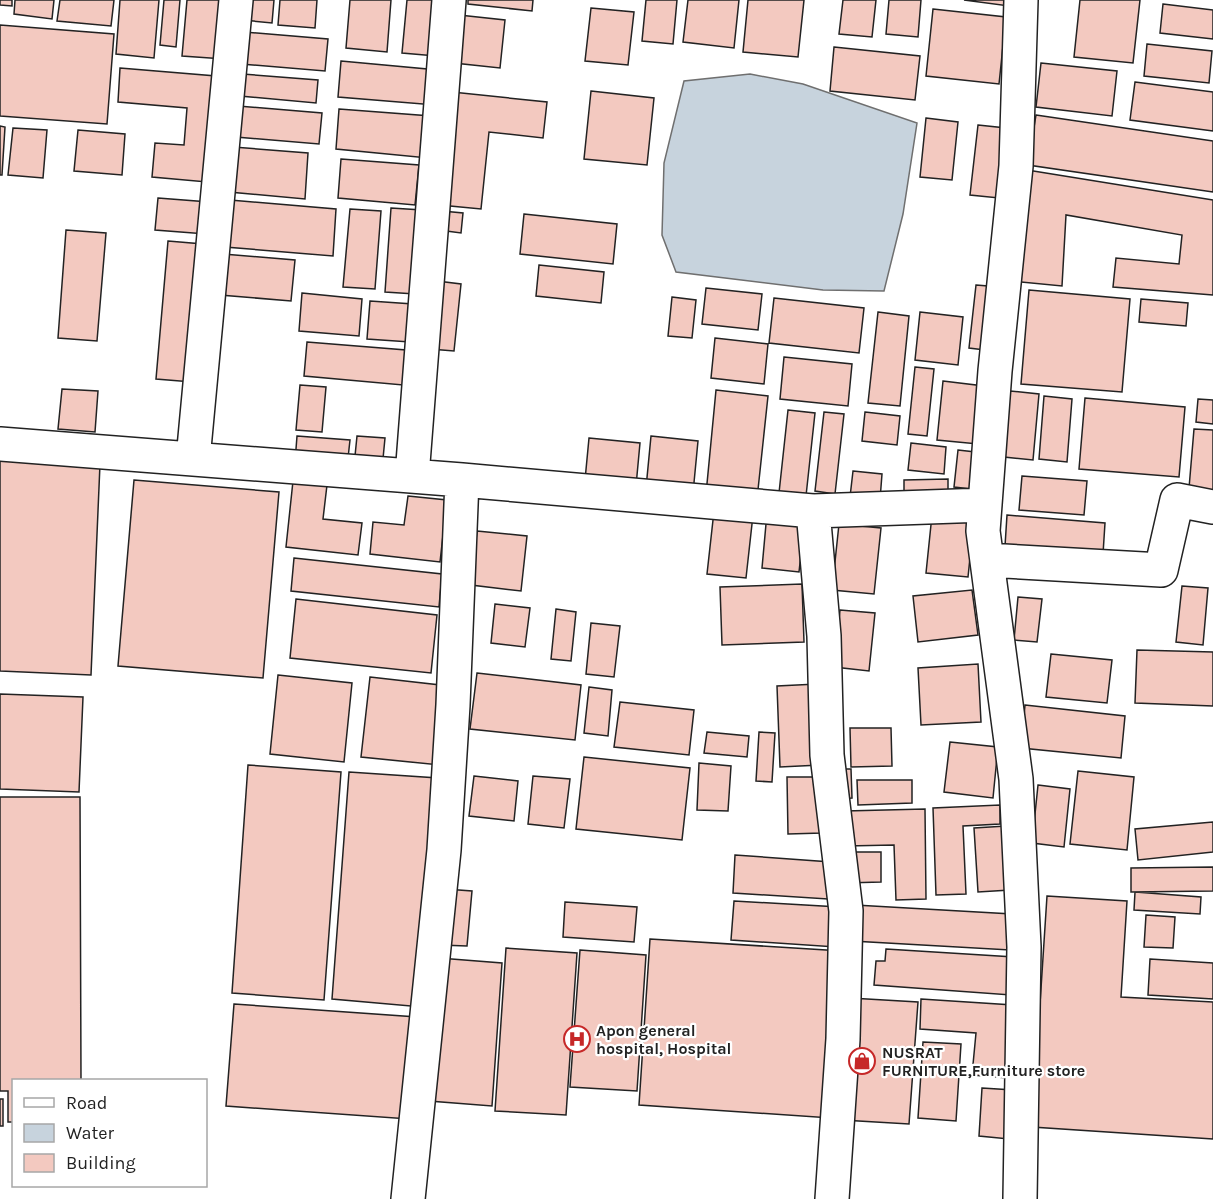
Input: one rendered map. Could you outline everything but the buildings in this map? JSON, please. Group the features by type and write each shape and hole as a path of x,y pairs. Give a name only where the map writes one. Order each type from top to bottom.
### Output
{"street":[{"path":"193,459 236,0"},
{"path":"412,476 449,0"},
{"path":"1020,1199 1024,947 1016,779 983,531 995,371 1016,166 1021,0"},
{"path":"0,444 462,480 813,511 985,505"},
{"path":"408,1199 444,850 453,705 462,480"},
{"path":"987,560 1161,570 1178,500 1213,507"},
{"path":"813,511 824,636 827,754 846,911 843,1038 832,1199"}],"water":[{"path":"750,74 803,84 917,123 903,214 884,291 823,290 676,272 662,235 664,163 684,81"}],"place":[{"name":"Apon general hospital, Hospital","path":"577,1039"},
{"name":"NUSRAT FURNITURE,Furniture store","path":"862,1061"}]}
